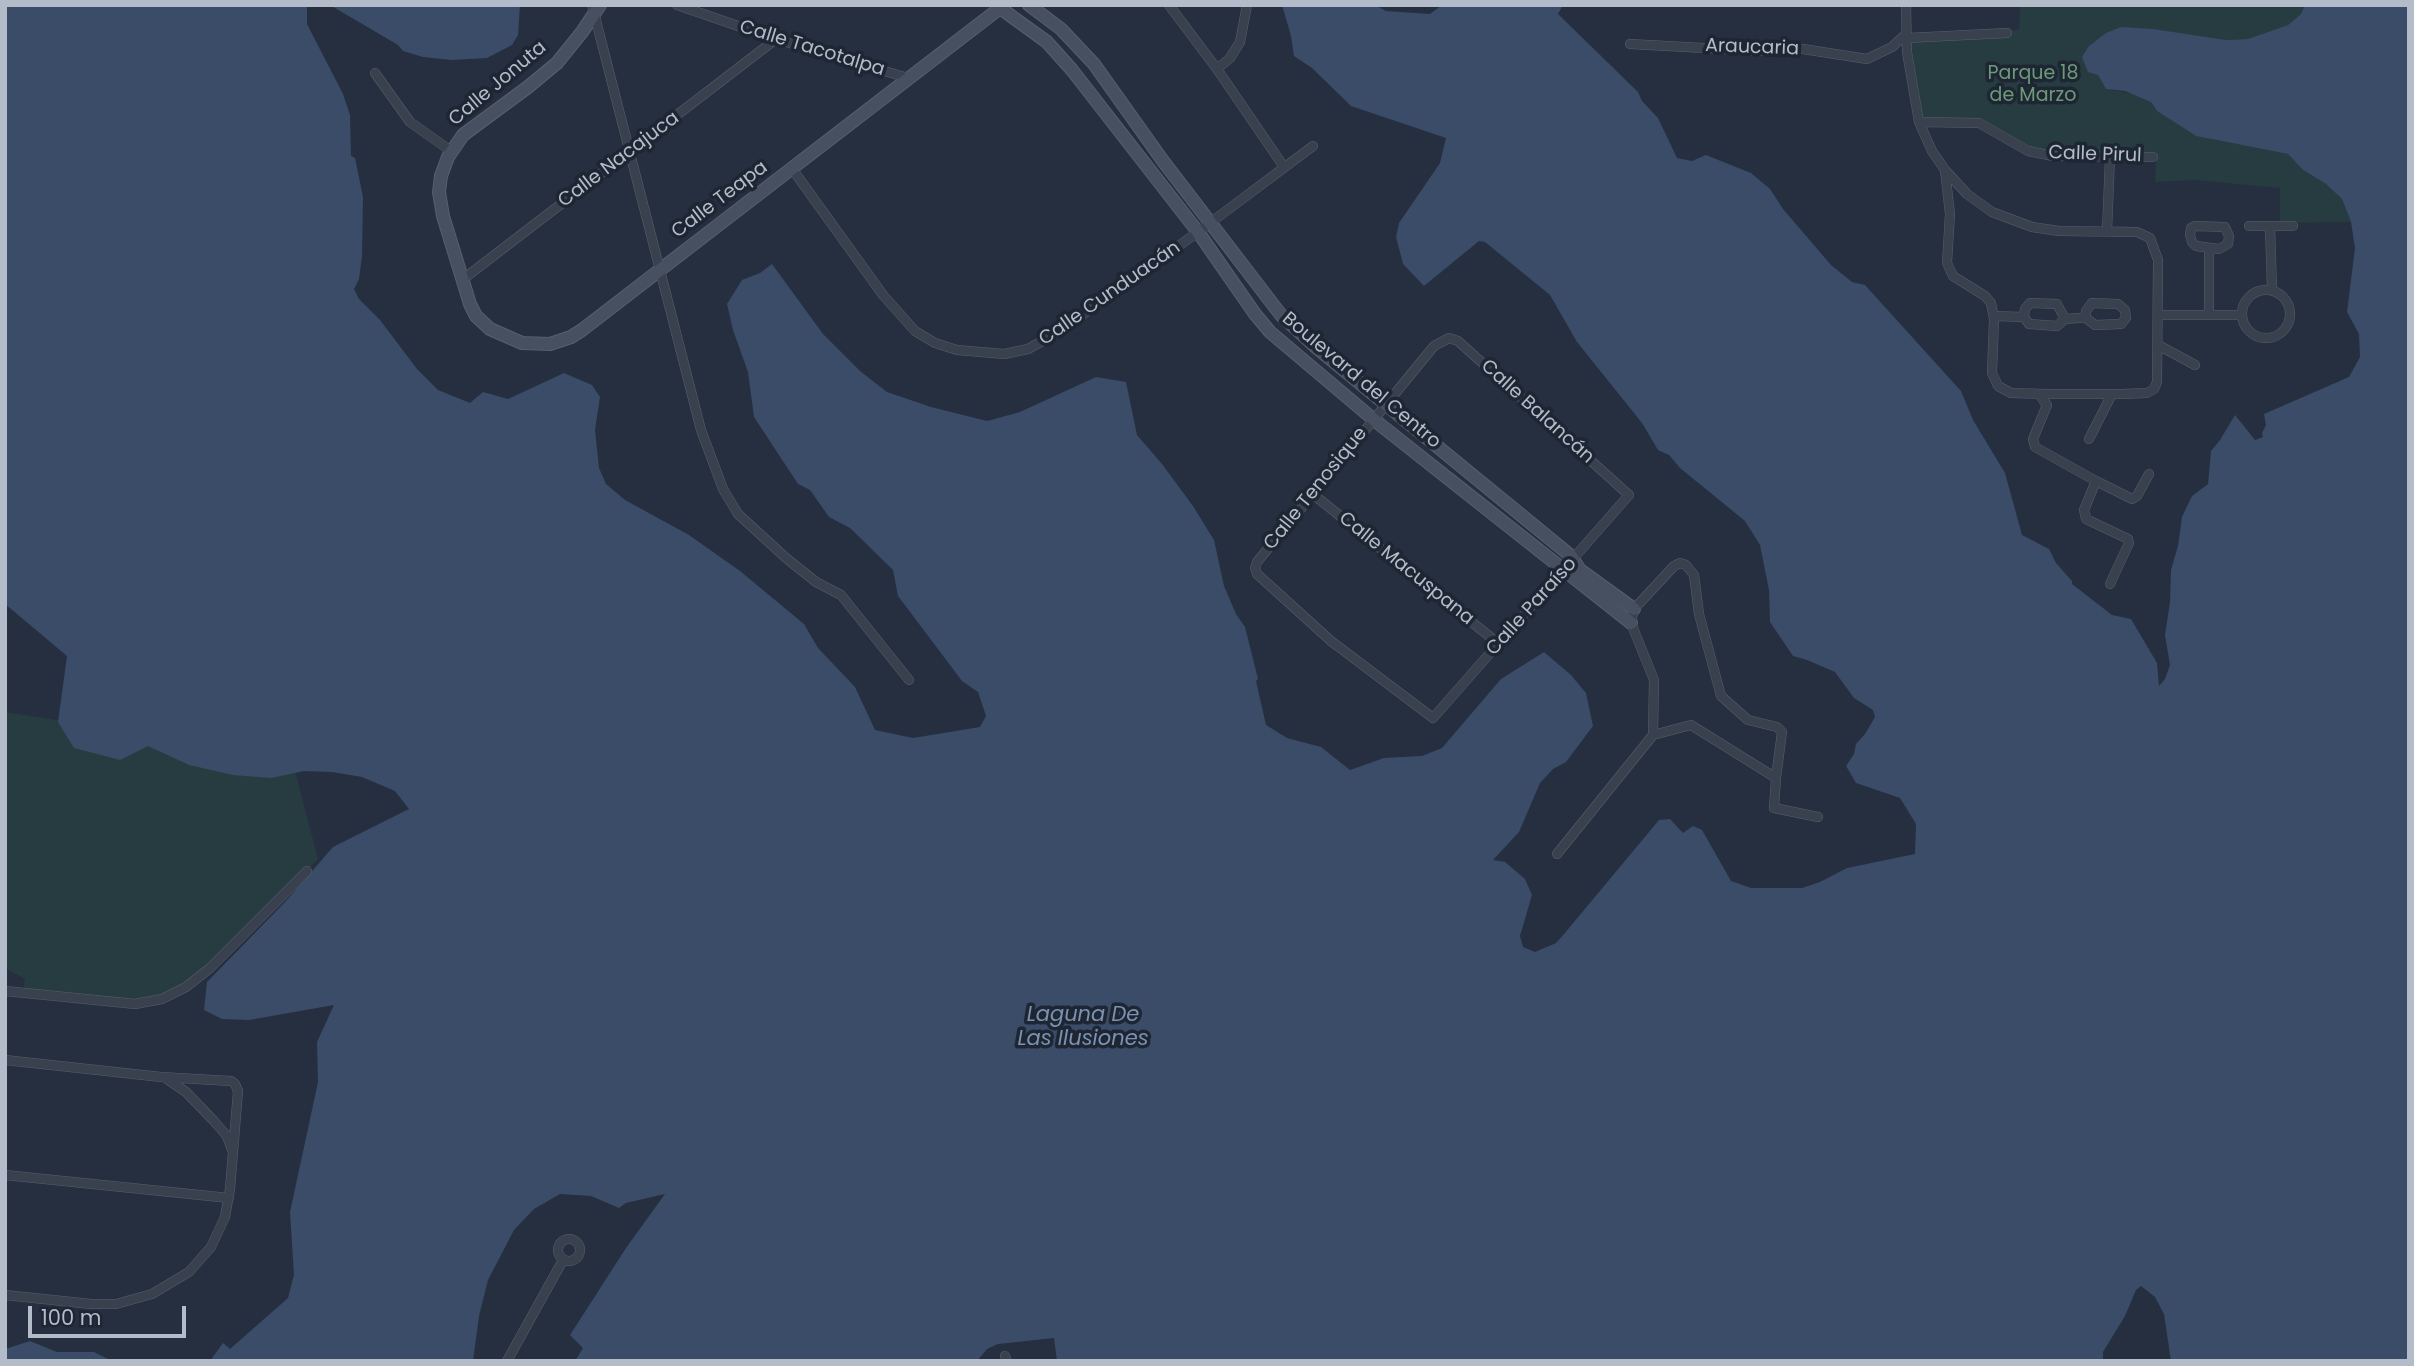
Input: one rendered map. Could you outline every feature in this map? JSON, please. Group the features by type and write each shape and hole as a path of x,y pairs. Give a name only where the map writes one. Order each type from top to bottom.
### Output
{"street":[{"name":"Calle Tacotalpa","path":"677,5 776,39 908,78"},
{"name":"Boulevard del Centro","path":"1029,5 1067,34 1094,64 1159,155 1281,315 1317,348 1574,560 1582,579"},
{"path":"1169,5 1284,167"},
{"path":"1217,69 1230,58 1240,42 1247,5"},
{"path":"1906,5 1907,36 1919,122 1932,151 1962,189 1985,208 2019,223 2060,231 2137,232 2150,238 2158,260 2157,383 2154,389 2147,393 2039,394 2006,392 1997,386 1992,373 1994,316 1991,303 1985,296 1954,276 1947,263 1950,214 1945,170"},
{"name":"Boulevard del Centro","path":"1000,6 1047,42 1072,69 1198,232 1266,328 1374,419 1564,571 1582,579 1633,616"},
{"name":"Calle Teapa","path":"461,281 476,316 490,329 522,343 543,345 565,340 582,330 793,170 1000,6"},
{"path":"596,8 659,271 707,450 730,502 742,518 786,558 816,582 841,595 909,680"},
{"name":"Calle Jonuta","path":"461,281 440,200 441,176 451,151 469,130 556,63 596,8"},
{"path":"1907,36 2007,33"},
{"name":"Araucaria","path":"1630,44 1759,51 1790,47 1867,59 1907,36"},
{"name":"Calle Nacajuca","path":"461,281 776,39"},
{"path":"375,73 410,122 451,151"},
{"name":"Calle Pirul","path":"1919,122 1975,122 1992,128 2028,151 2053,156 2153,158"},
{"name":"Calle Cunduacán","path":"793,170 883,295 909,324 935,343 971,352 1012,354 1035,346 1198,232 1313,146"},
{"path":"2107,232 2110,157"},
{"path":"2249,226 2292,226"},
{"path":"2270,226 2272,290"},
{"path":"2209,249 2209,315"},
{"path":"2267,289 2286,298 2292,317 2285,330 2273,337 2258,338 2244,326 2241,315 2249,298 2257,291 2267,289"},
{"path":"2065,319 2057,304 2030,303 2025,309 2024,317 2029,324 2057,326 2065,319 2082,318 2095,325 2109,325 2121,324 2126,318 2125,310 2118,304 2092,303 2082,318"},
{"path":"2158,315 2241,315"},
{"path":"1994,316 2024,317"},
{"name":"Calle Balancán","path":"1441,340 1449,338 1458,341 1629,495"},
{"name":"Calle Tenosique","path":"1433,718 1336,646 1255,568 1257,562 1441,340"},
{"path":"2158,345 2195,365"},
{"path":"2039,394 2047,405 2033,439 2035,447 2133,499 2149,474"},
{"path":"2089,439 2112,394"},
{"path":"2096,481 2084,516 2125,537 2129,543 2109,584"},
{"name":"Calle Macuspana","path":"1314,495 1499,644"},
{"name":"Calle Paraíso","path":"1433,718 1629,495"},
{"path":"1653,735 1654,680 1633,616 1677,564 1682,563 1692,570 1699,614 1721,696 1748,720 1777,727 1782,732 1774,808 1818,817"},
{"path":"1557,854 1653,735 1691,725 1776,778"},
{"path":"5,992 135,1004 162,999 186,987 210,968 307,871"},
{"path":"5,1060 161,1077 226,1081 235,1084 238,1091 229,1198 221,1228 204,1256 189,1272 161,1290 134,1300 108,1305 5,1295"},
{"path":"161,1077 180,1086 213,1120 229,1141 233,1155"},
{"path":"5,1175 229,1198"},
{"path":"508,1361 563,1260"}],"green space":[{"name":"Parque 18 de Marzo","path":"2020,5 2305,5 2301,14 2288,25 2248,39 2226,40 2173,33 2098,75 2106,89 2135,94 2151,102 2157,111 2196,136 2288,154 2303,170 2326,184 2342,199 2351,222 2280,223 2280,188 2194,180 2155,182 2156,157 2071,154 2029,148 1993,127 1920,119 1907,38 2019,30"},
{"path":"5,712 76,723 294,767 318,859 210,968 152,1001 23,994 25,979 5,968"}],"water":[{"name":"Laguna De Las Ilusiones","path":"5,5 307,5 307,24 343,94 350,115 351,156 355,158 363,197 362,256 359,279 354,289 359,299 438,390 470,403 483,392 508,399 564,373 592,385 600,397 595,430 599,468 606,484 625,500 689,535 740,571 804,624 818,648 855,687 875,730 913,738 980,727 986,716 978,692 962,681 898,596 893,570 850,528 829,517 810,490 798,484 754,417 748,372 727,304 742,280 760,273 772,264 823,334 860,371 887,392 931,407 987,421 1020,412 1096,377 1126,382 1137,435 1193,506 1214,540 1224,586 1245,627 1266,725 1287,738 1321,747 1350,770 1384,758 1422,756 1442,748 1501,679 1544,652 1571,675 1586,693 1593,726 1566,762 1553,769 1540,783 1519,832 1493,860 1505,862 1525,879 1532,895 1520,936 1523,947 1535,952 1556,943 1659,820 1670,819 1683,833 1693,826 1702,830 1731,881 1751,888 1802,888 1847,868 1915,854 1916,824 1900,798 1856,783 1846,766 1854,754 1856,744 1875,717 1873,710 1854,698 1835,672 1793,656 1770,622 1769,590 1760,545 1745,521 1680,468 1669,455 1658,450 1642,423 1577,342 1550,295 1485,242 1479,241 1424,286 1403,264 1396,237 1399,223 1440,163 1446,138 1351,106 1312,68 1294,56 1282,5 1375,5 1386,11 1430,14 1442,5 1563,5 1558,14 1638,92 1642,101 1658,118 1677,158 1692,161 1706,155 1751,173 1770,189 1783,209 1831,265 1852,282 1865,285 1961,391 1973,420 2005,473 2022,535 2049,549 2072,584 2112,615 2131,619 2157,663 2159,686 2170,665 2165,635 2171,570 2182,517 2192,496 2208,484 2211,451 2235,415 2255,440 2263,437 2266,425 2264,414 2349,377 2360,357 2359,334 2347,312 2355,248 2351,222 2342,199 2326,184 2303,170 2288,154 2196,136 2157,111 2151,102 2125,91 2106,89 2098,75 2088,72 2082,57 2089,46 2106,33 2121,27 2226,40 2248,39 2288,25 2301,14 2305,5 2409,5 2409,1361 2171,1361 2164,1314 2155,1297 2141,1286 2136,1290 2125,1316 2103,1352 2103,1361 1057,1361 1054,1338 998,1344 987,1349 977,1361 575,1361 583,1348 570,1335 626,1248 665,1194 626,1203 619,1208 591,1196 560,1194 534,1209 514,1230 488,1280 479,1316 473,1361 210,1361 223,1343 230,1349 288,1298 294,1275 290,1212 318,1082 317,1042 334,1005 249,1020 222,1019 204,1010 207,982 286,901 333,847 409,809 395,791 362,777 304,771 271,778 233,775 189,765 148,746 120,760 74,748 58,722 67,656 5,604"},
{"path":"330,5 520,5 518,35 512,45 487,58 452,60 423,57 403,51 398,45"},
{"path":"30,1341 57,1352 94,1352 112,1361 5,1361 5,1349"}]}
